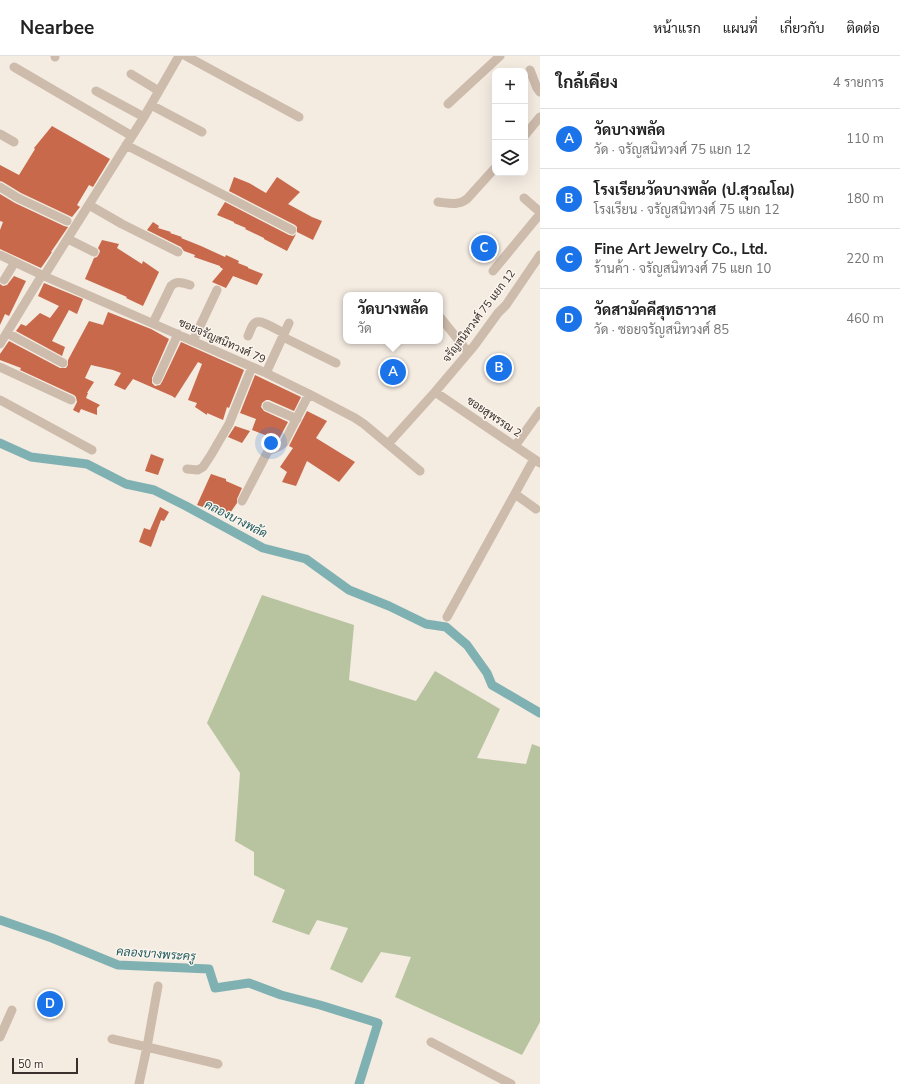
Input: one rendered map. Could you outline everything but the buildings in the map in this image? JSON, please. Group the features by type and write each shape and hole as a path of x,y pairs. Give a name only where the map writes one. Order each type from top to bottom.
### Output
{"street":[{"path":"0,344 144,117 179,56"},
{"path":"186,56 299,117"},
{"path":"448,104 500,56"},
{"path":"14,67 132,136"},
{"path":"530,70 540,92"},
{"path":"130,74 159,91"},
{"path":"96,91 144,117"},
{"path":"151,105 202,132"},
{"path":"528,131 540,117"},
{"path":"0,134 14,142"},
{"path":"126,145 292,230"},
{"path":"438,202 456,204 462,203 467,200 492,171"},
{"path":"0,187 18,198 67,221"},
{"path":"493,271 540,213 524,198"},
{"path":"88,205 178,252"},
{"path":"68,239 94,252"},
{"name":"ซอยจรัญสนิทวงศ์ 79","path":"0,255 43,276 266,373 309,394 364,424 420,471"},
{"name":"จรัญสนิทวงศ์ 75 แยก 12","path":"388,444 435,392 506,305 540,255"},
{"path":"4,280 15,262"},
{"path":"153,324 171,286 174,283 180,282 190,285"},
{"path":"193,341 216,290"},
{"path":"443,321 468,352"},
{"path":"248,336 254,324 261,322 336,363"},
{"path":"266,373 289,323"},
{"path":"7,333 63,363"},
{"path":"157,380 178,334"},
{"path":"0,366 71,400"},
{"path":"187,468 198,470 203,467 211,455 229,424 252,367"},
{"name":"ซอยสุพรรณ 2","path":"435,392 537,461"},
{"path":"242,501 268,451 284,443 309,394"},
{"path":"0,400 92,450"},
{"path":"266,406 297,420"},
{"path":"515,446 540,411"},
{"path":"447,617 515,494 537,461"},
{"path":"515,494 536,509"},
{"path":"139,1084 158,986"},
{"path":"0,1037 12,1010"},
{"path":"112,1039 218,1064"},
{"path":"431,1042 511,1084"}],"green space":[{"path":"262,595 354,625 349,680 416,701 435,671 500,709 477,758 526,764 532,744 540,747 540,1022 522,1055 395,997 411,957 381,952 362,983 330,969 348,928 317,920 309,935 272,922 285,890 254,875 254,852 235,841 240,773 207,723"}],"waterway":[{"name":"คลองบางพลัด","path":"0,443 31,457 87,464 126,484 154,490 263,548 306,559 349,590 389,606 426,624 446,627 467,645 487,673 492,685 540,713"},
{"name":"คลองบางพระครู","path":"0,920 52,938 118,965 209,969 215,988 249,983 281,995 320,1005 378,1023 359,1084"}],"place":[{"name":"Fine Art Jewelry Co., Ltd.","path":"484,248"},
{"name":"โรงเรียนวัดบางพลัด (ป.สุวณโณ)","path":"499,368"},
{"name":"วัดบางพลัด","path":"393,372"},
{"name":"วัดสามัคคีสุทธาวาส","path":"50,1004"}]}
